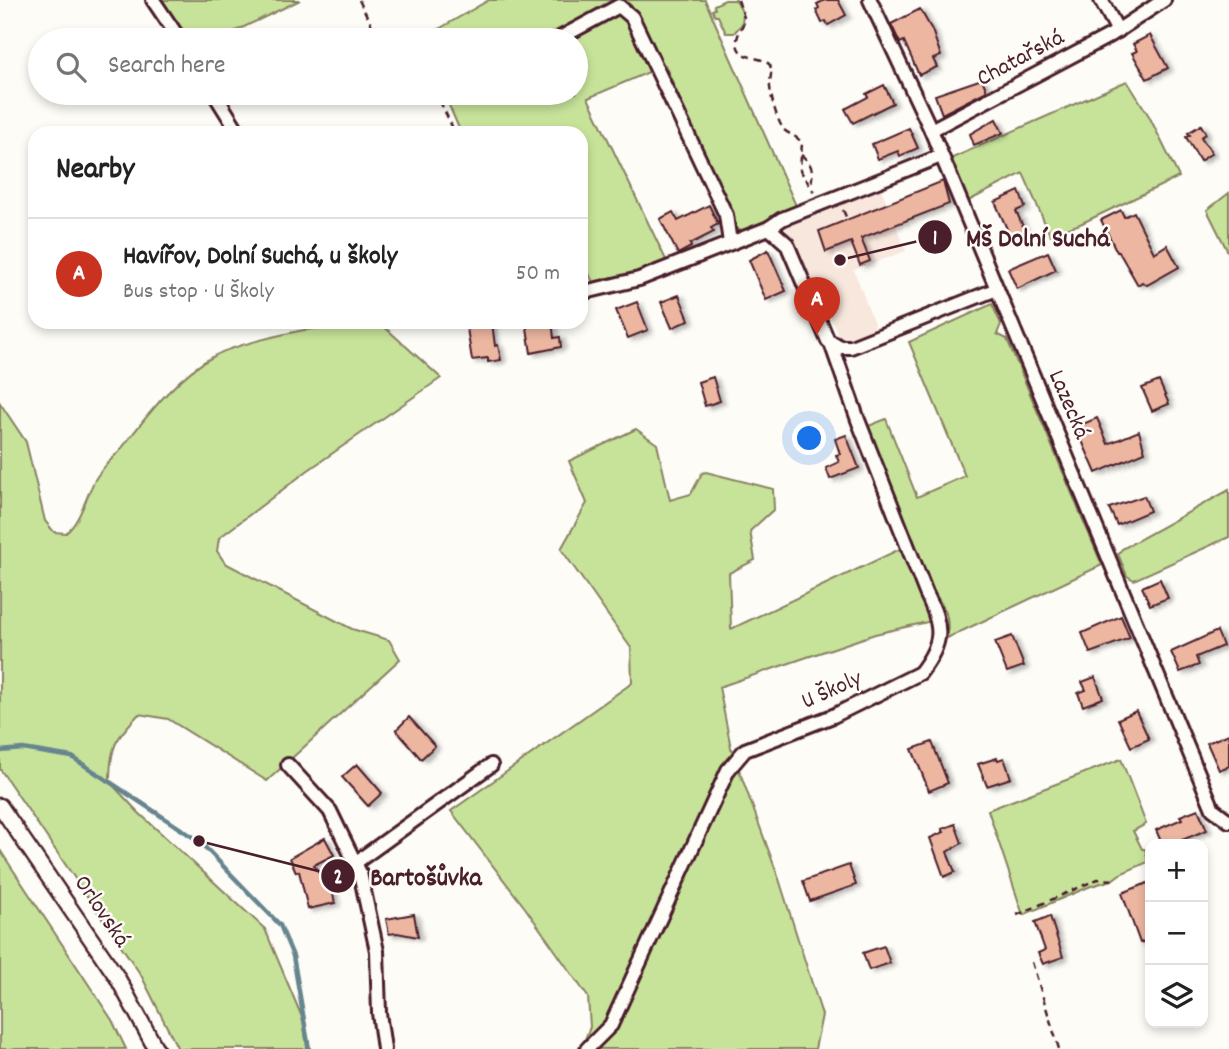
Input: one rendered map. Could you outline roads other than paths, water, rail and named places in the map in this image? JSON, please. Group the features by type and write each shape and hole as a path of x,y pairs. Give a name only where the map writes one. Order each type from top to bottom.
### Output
{"street":[{"path":"152,0 172,28"},
{"name":"Lazecká","path":"870,0 931,130 1213,809 1229,821"},
{"path":"1101,0 1118,31"},
{"name":"Chatařská","path":"931,130 1118,31 1164,0"},
{"path":"576,28 618,3 632,17 726,215 730,243"},
{"path":"222,105 235,126"},
{"path":"588,291 639,279 941,156"},
{"name":"U Školy","path":"587,1049 611,1024 729,770 745,750 833,716 920,673 929,662 937,643 938,618 858,420 831,343 787,244 769,228"},
{"path":"831,343 841,347 851,346 997,289"},
{"path":"288,765 330,811 360,873 377,951 379,1013 384,1049"},
{"path":"355,863 491,765"},
{"name":"Orlovská","path":"0,806 117,977 156,1049"}],"waterway":[{"path":"0,751 23,749 72,757 199,841 280,925 293,956 309,1049"}],"place":[{"name":"MŠ Dolní Suchá","path":"840,260"},
{"name":"Havířov, Dolní Suchá, u školy","path":"817,335"},
{"name":"Bartošůvka","path":"199,841"}]}
